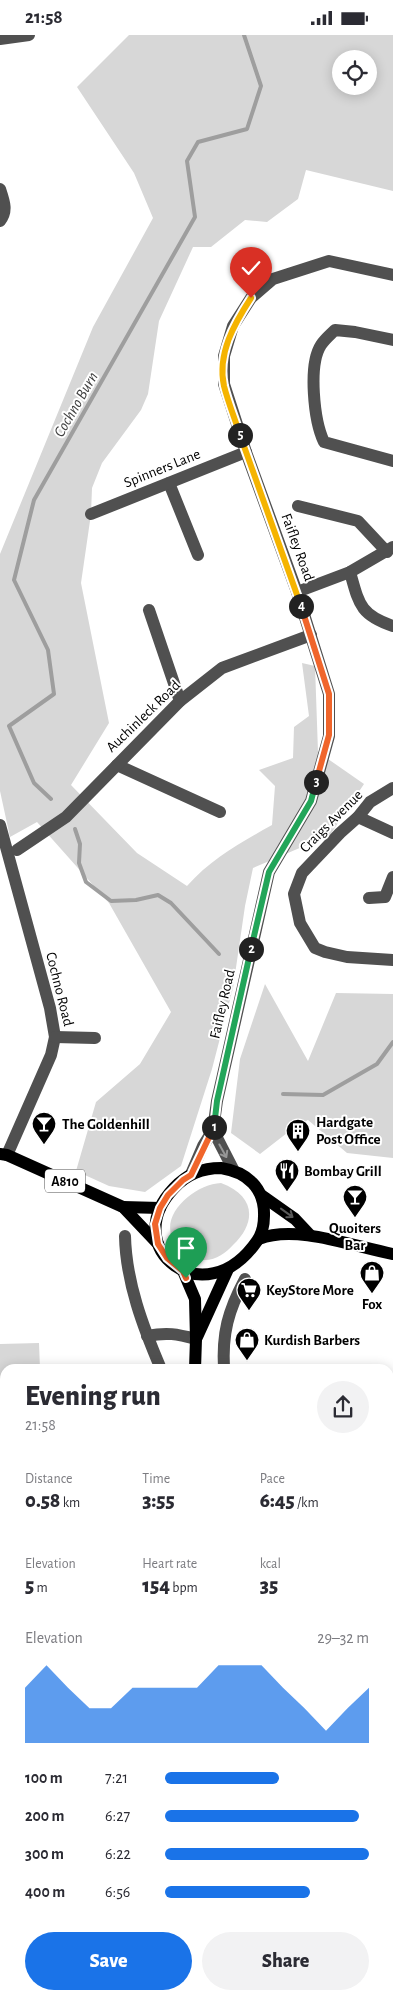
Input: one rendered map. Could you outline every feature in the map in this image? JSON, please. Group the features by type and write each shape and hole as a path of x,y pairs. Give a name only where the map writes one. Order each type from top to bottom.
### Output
{"main road":[{"name":"A810","path":"4,1155 123,1207 160,1208"},
{"path":"158,1244 155,1224 160,1208 175,1187 191,1175 214,1168 234,1171 249,1178 261,1195 295,1219 310,1235"},
{"path":"183,1271 205,1275 228,1269 241,1259 259,1239 264,1213 261,1195"},
{"name":"A810","path":"123,1207 158,1244 167,1258 183,1271"},
{"path":"259,1239 278,1234 310,1235 393,1254"},
{"path":"196,1339 228,1269"},
{"path":"183,1271 195,1299 195,1364"}],"street":[{"path":"0,39 29,35"},
{"path":"0,189 5,214 0,221"},
{"name":"Faifley Road","path":"191,1175 203,1146 213,1130 218,1093 269,872 311,801 329,735 329,694 297,592 246,452 224,385 224,355 233,326 251,298 273,279 329,261 393,275"},
{"path":"393,340 335,330 320,346 313,379 318,430 324,442 393,461"},
{"name":"Spinners Lane","path":"91,513 246,452"},
{"path":"169,483 198,555"},
{"path":"297,592 350,572 390,550 358,521 298,506"},
{"path":"350,572 356,593 366,613 376,620 393,626"},
{"path":"149,610 180,701"},
{"name":"Auchinleck Road","path":"8,855 66,817 180,701 222,668 311,635"},
{"path":"116,765 220,812"},
{"name":"Craigs Avenue","path":"393,788 370,802 358,817 302,873 294,894 300,923 315,948 347,957 393,960"},
{"path":"358,817 393,833"},
{"name":"Cochno Road","path":"0,825 50,1008 55,1037 47,1067 4,1155"},
{"path":"368,898 385,897 393,877"},
{"path":"55,1037 95,1038"},
{"path":"213,1130 234,1171"},
{"path":"126,1236 126,1254 134,1298 159,1364"},
{"path":"224,1364 224,1332 234,1299 245,1279"},
{"path":"147,1336 176,1333 196,1339"}],"shaded area":[{"path":"129,35 393,35 393,191 306,170 298,199 267,222 245,220 211,247 193,247 159,321 148,394 141,410 102,463 92,488 91,514 81,583 109,723 71,785 137,853 187,886 216,859 272,825 275,786 259,770 293,758 294,727 309,716 302,663 315,666 318,752 364,784 330,835 253,868 245,906 233,988 212,1069 181,1166 145,1192 109,1186 76,1171 96,1102 140,1064 171,1012 109,903 37,822 10,837 0,791 0,554 93,327 153,218 134,173 77,87"},
{"path":"265,984 308,1061 336,993 393,994 393,1158 347,1153 308,1120 296,1126 260,1154 231,1133 240,1059"},
{"path":"221,1183 240,1194 249,1209 249,1218 241,1236 224,1254 212,1259 196,1259 182,1250 172,1238 170,1227 173,1216 179,1206 198,1190"},
{"path":"39,1343 40,1364 0,1364 0,1344"}],"waterway":[{"name":"Cochno Burn","path":"51,799 34,783 9,726 54,694 48,650 14,580 34,500 195,217 187,161 198,142 247,129 261,86 244,35"},
{"name":"Cochno Burn","path":"75,829 80,844 79,863 86,882 111,901 136,900 158,895 171,903 219,954"},
{"path":"283,1094 323,1095 377,1064 393,1042"}],"place":[{"name":"The Goldenhill","path":"44,1145"},
{"name":"Hardgate Post Office","path":"298,1152"},
{"name":"Bombay Grill","path":"287,1192"},
{"name":"Quoiters Bar","path":"355,1218"},
{"name":"Fox","path":"372,1294"},
{"name":"KeyStore More","path":"249,1311"},
{"name":"Kurdish Barbers","path":"247,1361"}],"route":[{"path":"186,1278 183,1271 167,1258 158,1244 155,1231 157,1215 168,1195 191,1175 203,1146 213,1130 217,1101 269,872 311,801 329,735 329,694 297,592 246,452 224,385 224,355 233,326 251,298"}]}
